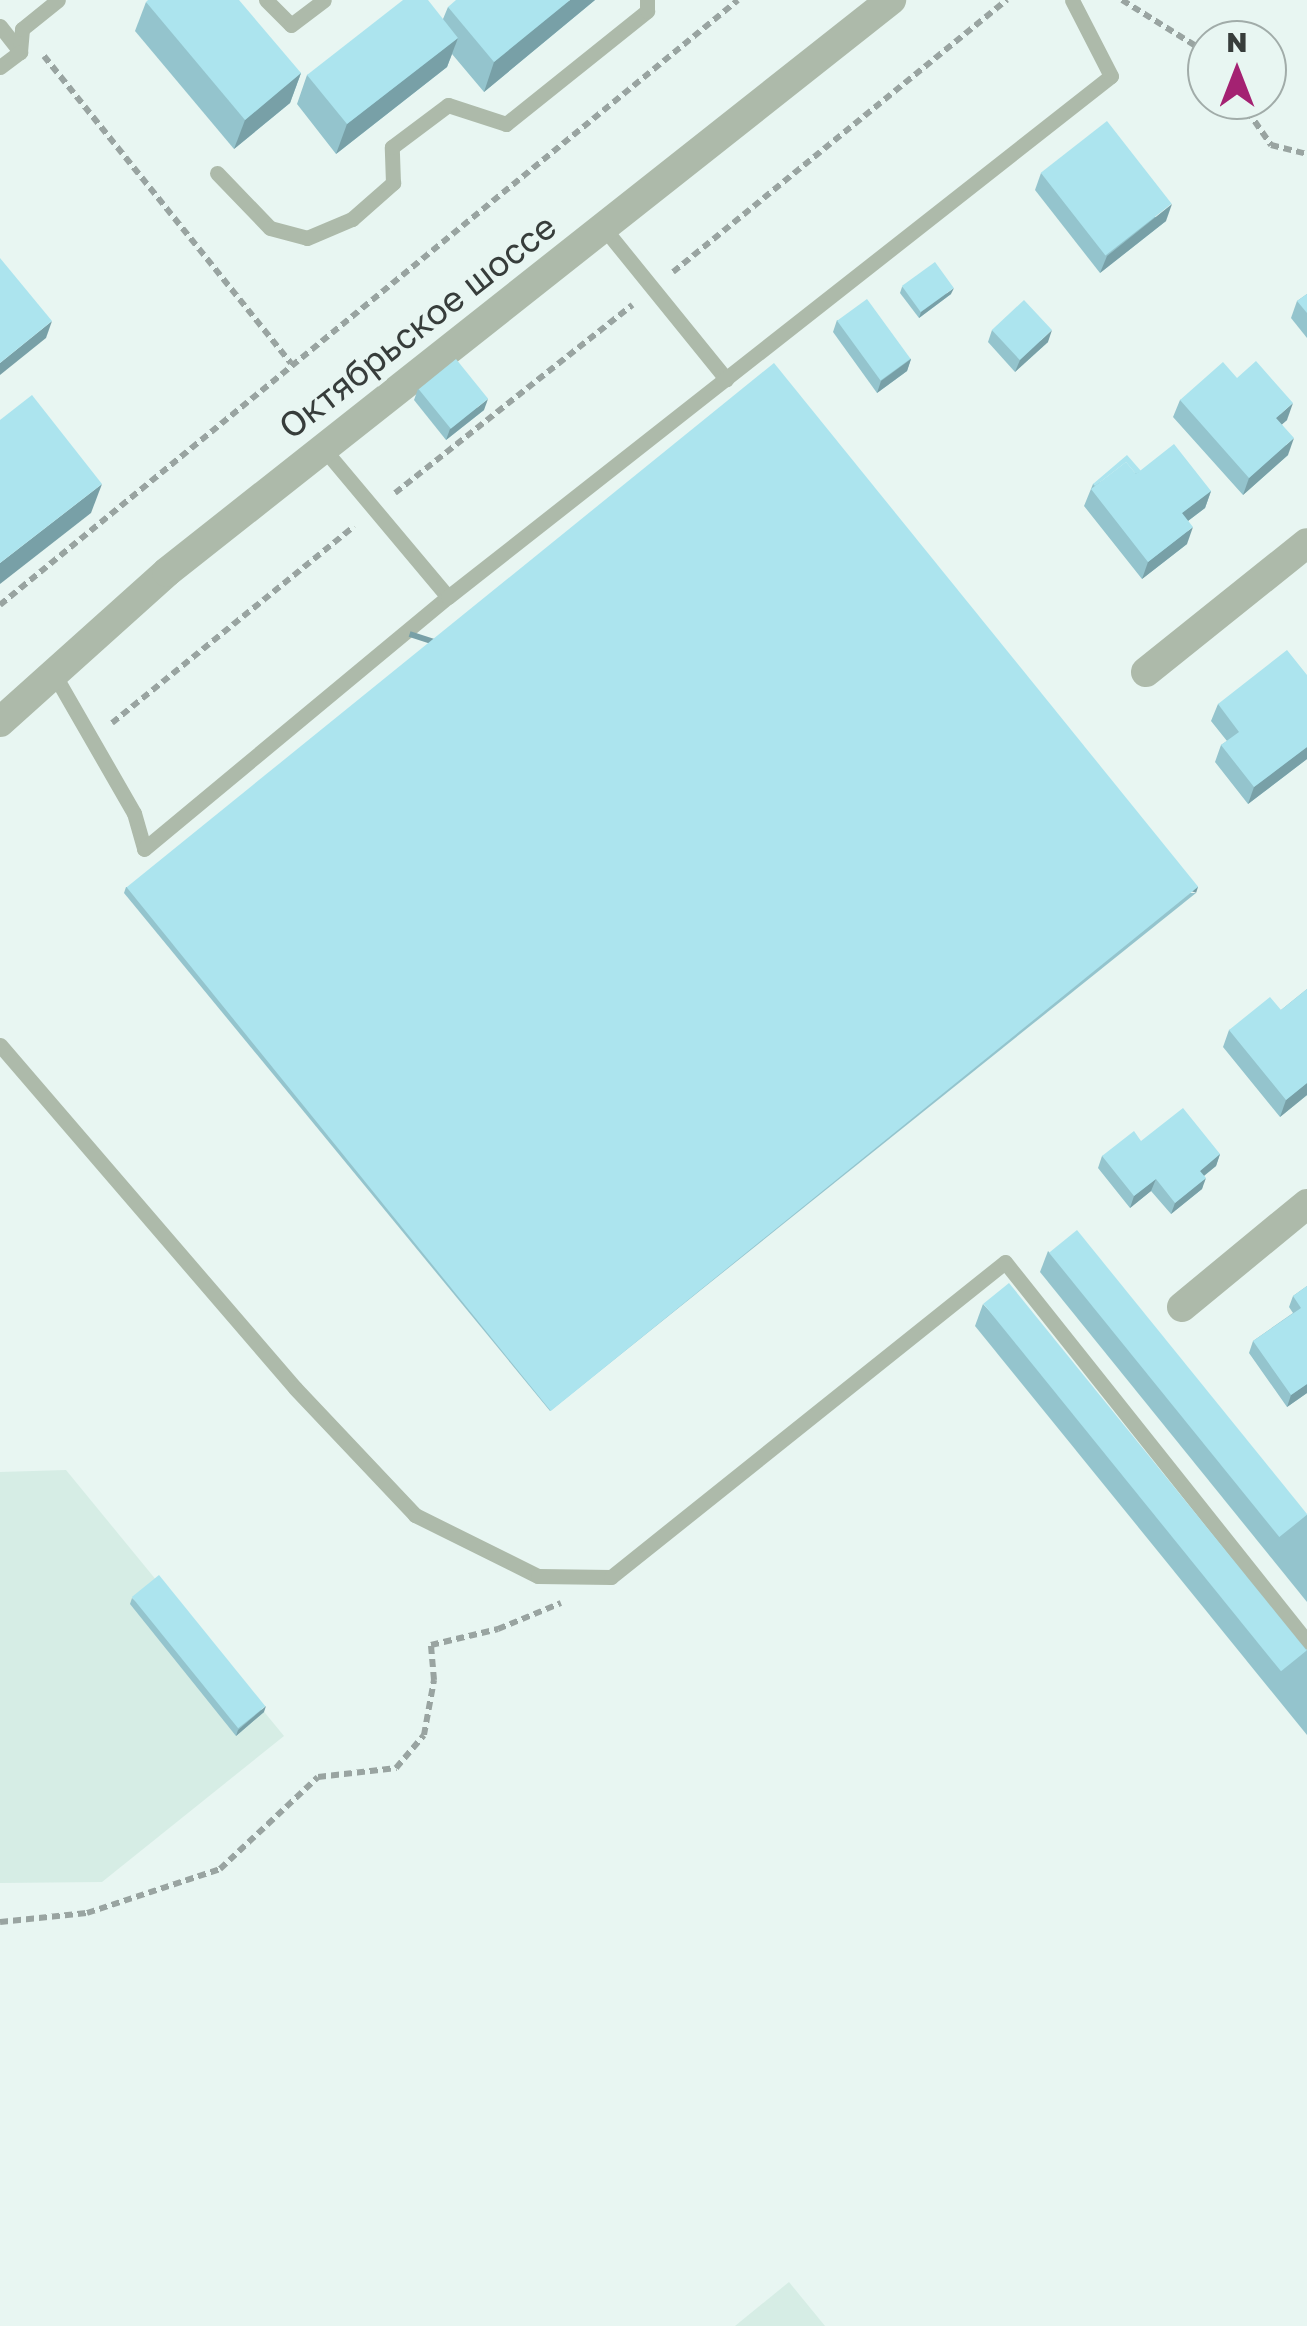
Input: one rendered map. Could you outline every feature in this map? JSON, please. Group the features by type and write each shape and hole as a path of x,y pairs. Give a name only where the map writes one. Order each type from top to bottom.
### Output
{"street":[{"name":"Октябрьское шоссе","path":"0,722 167,572 891,0"},
{"path":"1146,672 1307,543"},
{"path":"1182,1307 1307,1204"}],"lane":[{"path":"0,67 20,52 22,29 58,0"},
{"path":"266,0 292,25 324,0"},
{"path":"217,173 270,228 307,238 352,219 394,183 392,147 448,105 506,124 647,11 648,0"},
{"path":"54,674 134,813 144,849 448,596 1111,76 1072,0"},
{"path":"0,26 20,52"},
{"path":"603,227 726,378"},
{"path":"324,448 448,596"},
{"path":"0,1045 295,1388 414,1515 538,1576 611,1577 1004,1262 1307,1642"}],"path":[{"path":"0,605 738,0"},
{"path":"92,740 1007,0"},
{"path":"1122,0 1187,41"},
{"path":"22,29 291,363"},
{"path":"1254,120 1272,145 1307,154"},
{"path":"0,1922 87,1913 220,1870 318,1777 396,1768 424,1735 434,1680 431,1645 498,1629 611,1577"}],"shaded area":[{"path":"66,1470 284,1736 102,1882 0,1883 0,1472"},
{"path":"789,2282 825,2326 735,2326"}],"building":[{"path":"148,0 239,0 301,73 245,120"},
{"path":"403,0 428,0 458,38 347,124 307,75"},
{"path":"456,0 570,0 494,62 448,7"},
{"path":"1107,121 1172,204 1105,255 1041,173"},
{"path":"0,258 52,321 0,363"},
{"path":"935,262 954,288 921,312 902,286"},
{"path":"1307,294 1307,313 1297,301"},
{"path":"867,299 910,359 881,381 837,321"},
{"path":"1024,300 1052,330 1020,360 992,330"},
{"path":"456,359 488,399 451,429 419,389"},
{"path":"1256,361 1293,403 1276,418 1294,438 1249,478 1180,400 1223,362 1237,378"},
{"path":"774,363 1198,887 551,1411 127,887"},
{"path":"32,395 102,484 0,563 0,420"},
{"path":"1174,444 1211,491 1182,513 1193,527 1148,562 1091,489 1126,462 1136,474"},
{"path":"1127,455 1141,471 1136,474 1126,462 1093,484"},
{"path":"1287,650 1307,675 1307,747 1254,787 1221,745 1239,732 1218,704"},
{"path":"1307,989 1307,1083 1286,1100 1229,1030 1270,997 1281,1010"},
{"path":"1183,1108 1220,1154 1200,1171 1206,1178 1175,1203 1156,1179 1134,1196 1102,1156 1134,1131 1141,1141"},
{"path":"1077,1230 1307,1514 1279,1537 1049,1253"},
{"path":"1009,1283 1307,1651 1281,1671 983,1304"},
{"path":"1307,1286 1307,1384 1291,1395 1253,1341 1301,1308 1293,1296"},
{"path":"159,1575 265,1706 238,1728 132,1597"}]}
